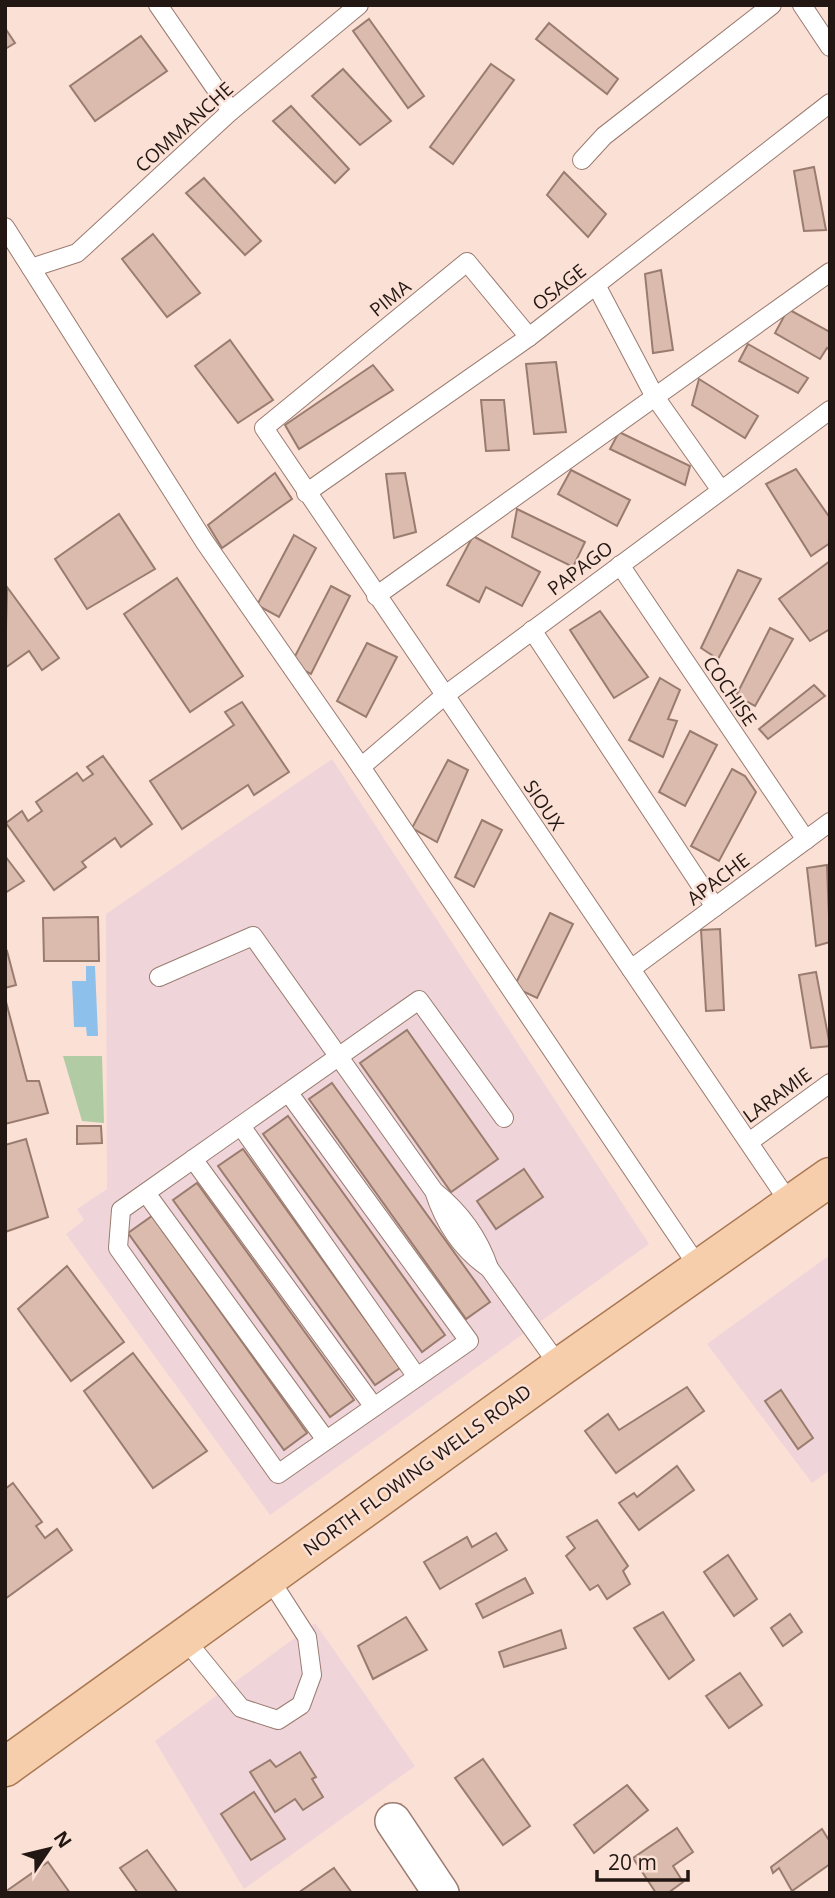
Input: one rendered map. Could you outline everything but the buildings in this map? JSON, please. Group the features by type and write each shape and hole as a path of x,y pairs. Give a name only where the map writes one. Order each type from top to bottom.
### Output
{"main road":[{"name":"NORTH FLOWING WELLS ROAD","path":"5,1767 559,1367 830,1177"}],"street":[{"path":"393,1821 441,1893"}],"lane":[{"path":"158,5 230,111"},
{"name":"COMMANCHE","path":"31,268 77,253 230,111 359,5"},
{"path":"582,160 604,136 772,5"},
{"path":"802,5 830,47"},
{"name":"OSAGE","path":"306,493 529,337 830,103"},
{"path":"5,227 204,541 361,767 699,1268"},
{"name":"PIMA","path":"264,428 467,262 529,337"},
{"path":"376,596 830,272"},
{"path":"596,285 655,397 720,489"},
{"name":"PAPAGO","path":"361,767 444,696 720,489 828,416"},
{"name":"SIOUX","path":"264,428 791,1205"},
{"name":"COCHISE","path":"620,565 806,840"},
{"path":"532,630 715,907"},
{"name":"APACHE","path":"631,969 830,822"},
{"path":"159,977 253,936 434,1191 442,1214 472,1257 489,1268 559,1367"},
{"path":"288,1092 469,1341 278,1474 118,1248 121,1210 288,1092 339,1057 419,1000 504,1118"},
{"name":"LARAMIE","path":"749,1142 830,1083"},
{"path":"240,1126 417,1377"},
{"path":"193,1159 374,1407"},
{"path":"146,1193 326,1440"},
{"path":"184,1638 241,1708 278,1720 301,1705 312,1675 307,1637 269,1578"}],"shaded area":[{"path":"332,759 649,1244 270,1515 66,1234 84,1220 77,1209 107,1189 106,914"},
{"path":"830,1255 830,1470 812,1483 707,1344"},
{"path":"315,1623 415,1766 244,1889 155,1741"}],"green space":[{"path":"63,1056 102,1056 104,1123 82,1121"}],"water":[{"path":"86,966 95,966 98,1036 87,1036 86,1027 74,1027 72,981 86,981"}]}
